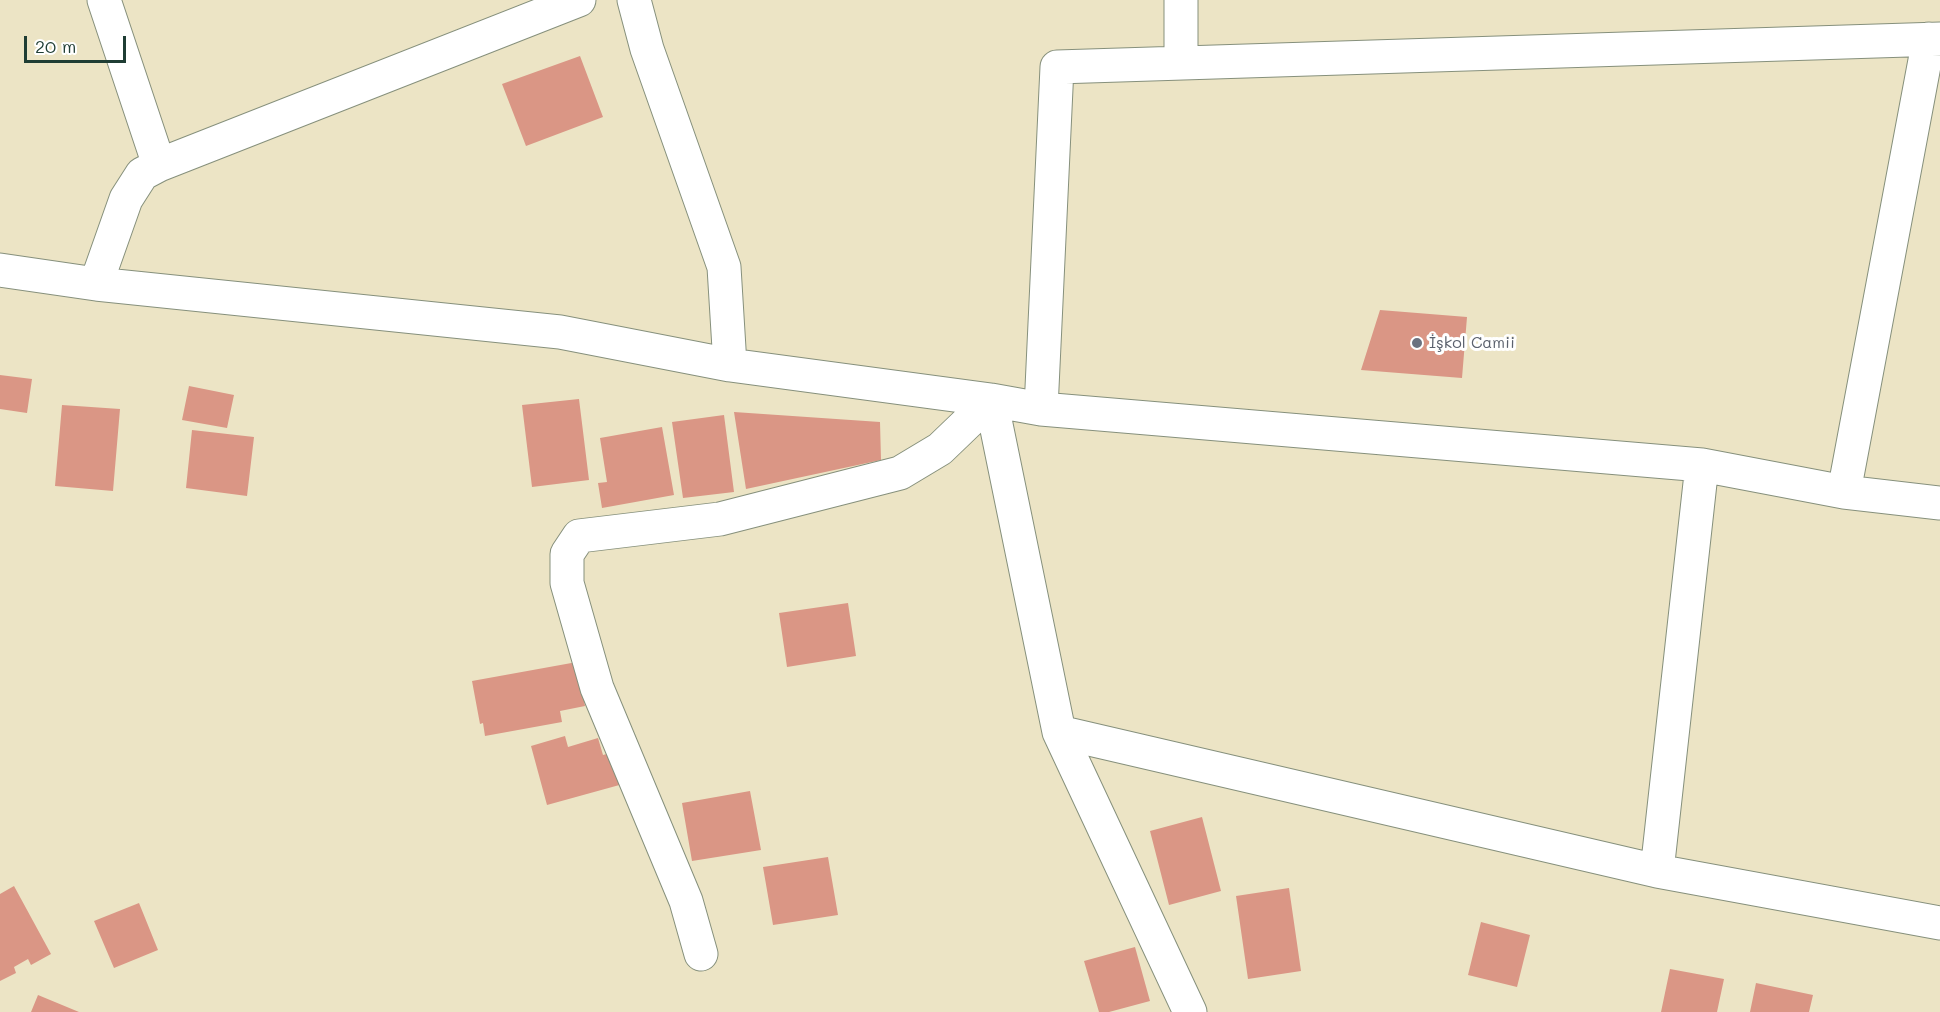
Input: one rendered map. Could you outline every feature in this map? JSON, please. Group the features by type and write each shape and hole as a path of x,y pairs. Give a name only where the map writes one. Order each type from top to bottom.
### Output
{"street":[{"path":"104,0 159,165"},
{"path":"96,284 126,199 142,174 159,165 579,0"},
{"path":"634,0 647,49 724,267 730,365"},
{"path":"1181,0 1181,63"},
{"path":"1041,409 1057,67 1935,39 1844,492"},
{"path":"0,270 96,284 560,332 730,365 991,400 1041,409 1702,465 1844,492 1940,503"},
{"path":"991,400 1059,732 1190,1012"},
{"path":"701,954 686,901 597,688 567,583 567,554 579,536 720,519 900,473 940,449 991,400"},
{"path":"1657,872 1702,465"},
{"path":"1059,732 1657,872 1940,923"}],"building":[{"path":"580,56 603,117 526,146 502,84"},
{"name":"İşkol Camii","path":"1380,310 1467,317 1462,378 1361,370"},
{"path":"0,375 32,379 27,413 0,409"},
{"path":"189,386 234,395 227,428 182,420"},
{"path":"579,399 589,480 532,487 522,405"},
{"path":"62,405 120,409 113,491 55,486"},
{"path":"734,412 880,422 881,460 746,489"},
{"path":"724,415 734,492 683,498 672,422"},
{"path":"662,427 674,495 602,508 598,483 607,482 600,438"},
{"path":"192,430 254,437 247,496 186,488"},
{"path":"848,603 856,656 787,667 779,613"},
{"path":"577,662 585,706 560,711 562,722 485,736 483,723 480,724 472,681"},
{"path":"565,736 568,747 598,738 603,755 614,752 623,784 547,805 531,746"},
{"path":"750,791 761,850 692,861 682,803"},
{"path":"1202,817 1221,891 1169,905 1150,831"},
{"path":"828,857 838,915 773,925 763,867"},
{"path":"14,886 51,954 31,965 28,959 14,967 16,973 0,981 0,894"},
{"path":"1289,888 1301,971 1248,979 1236,896"},
{"path":"139,903 158,950 114,968 94,921"},
{"path":"1481,922 1530,935 1517,987 1468,975"},
{"path":"1135,947 1150,1001 1109,1012 1099,1012 1084,961"},
{"path":"1670,969 1724,979 1717,1012 1661,1012"},
{"path":"1756,983 1813,995 1809,1012 1750,1012"},
{"path":"38,995 79,1012 31,1012"}],"place":[{"name":"İşkol Camii","path":"1417,343"}]}
